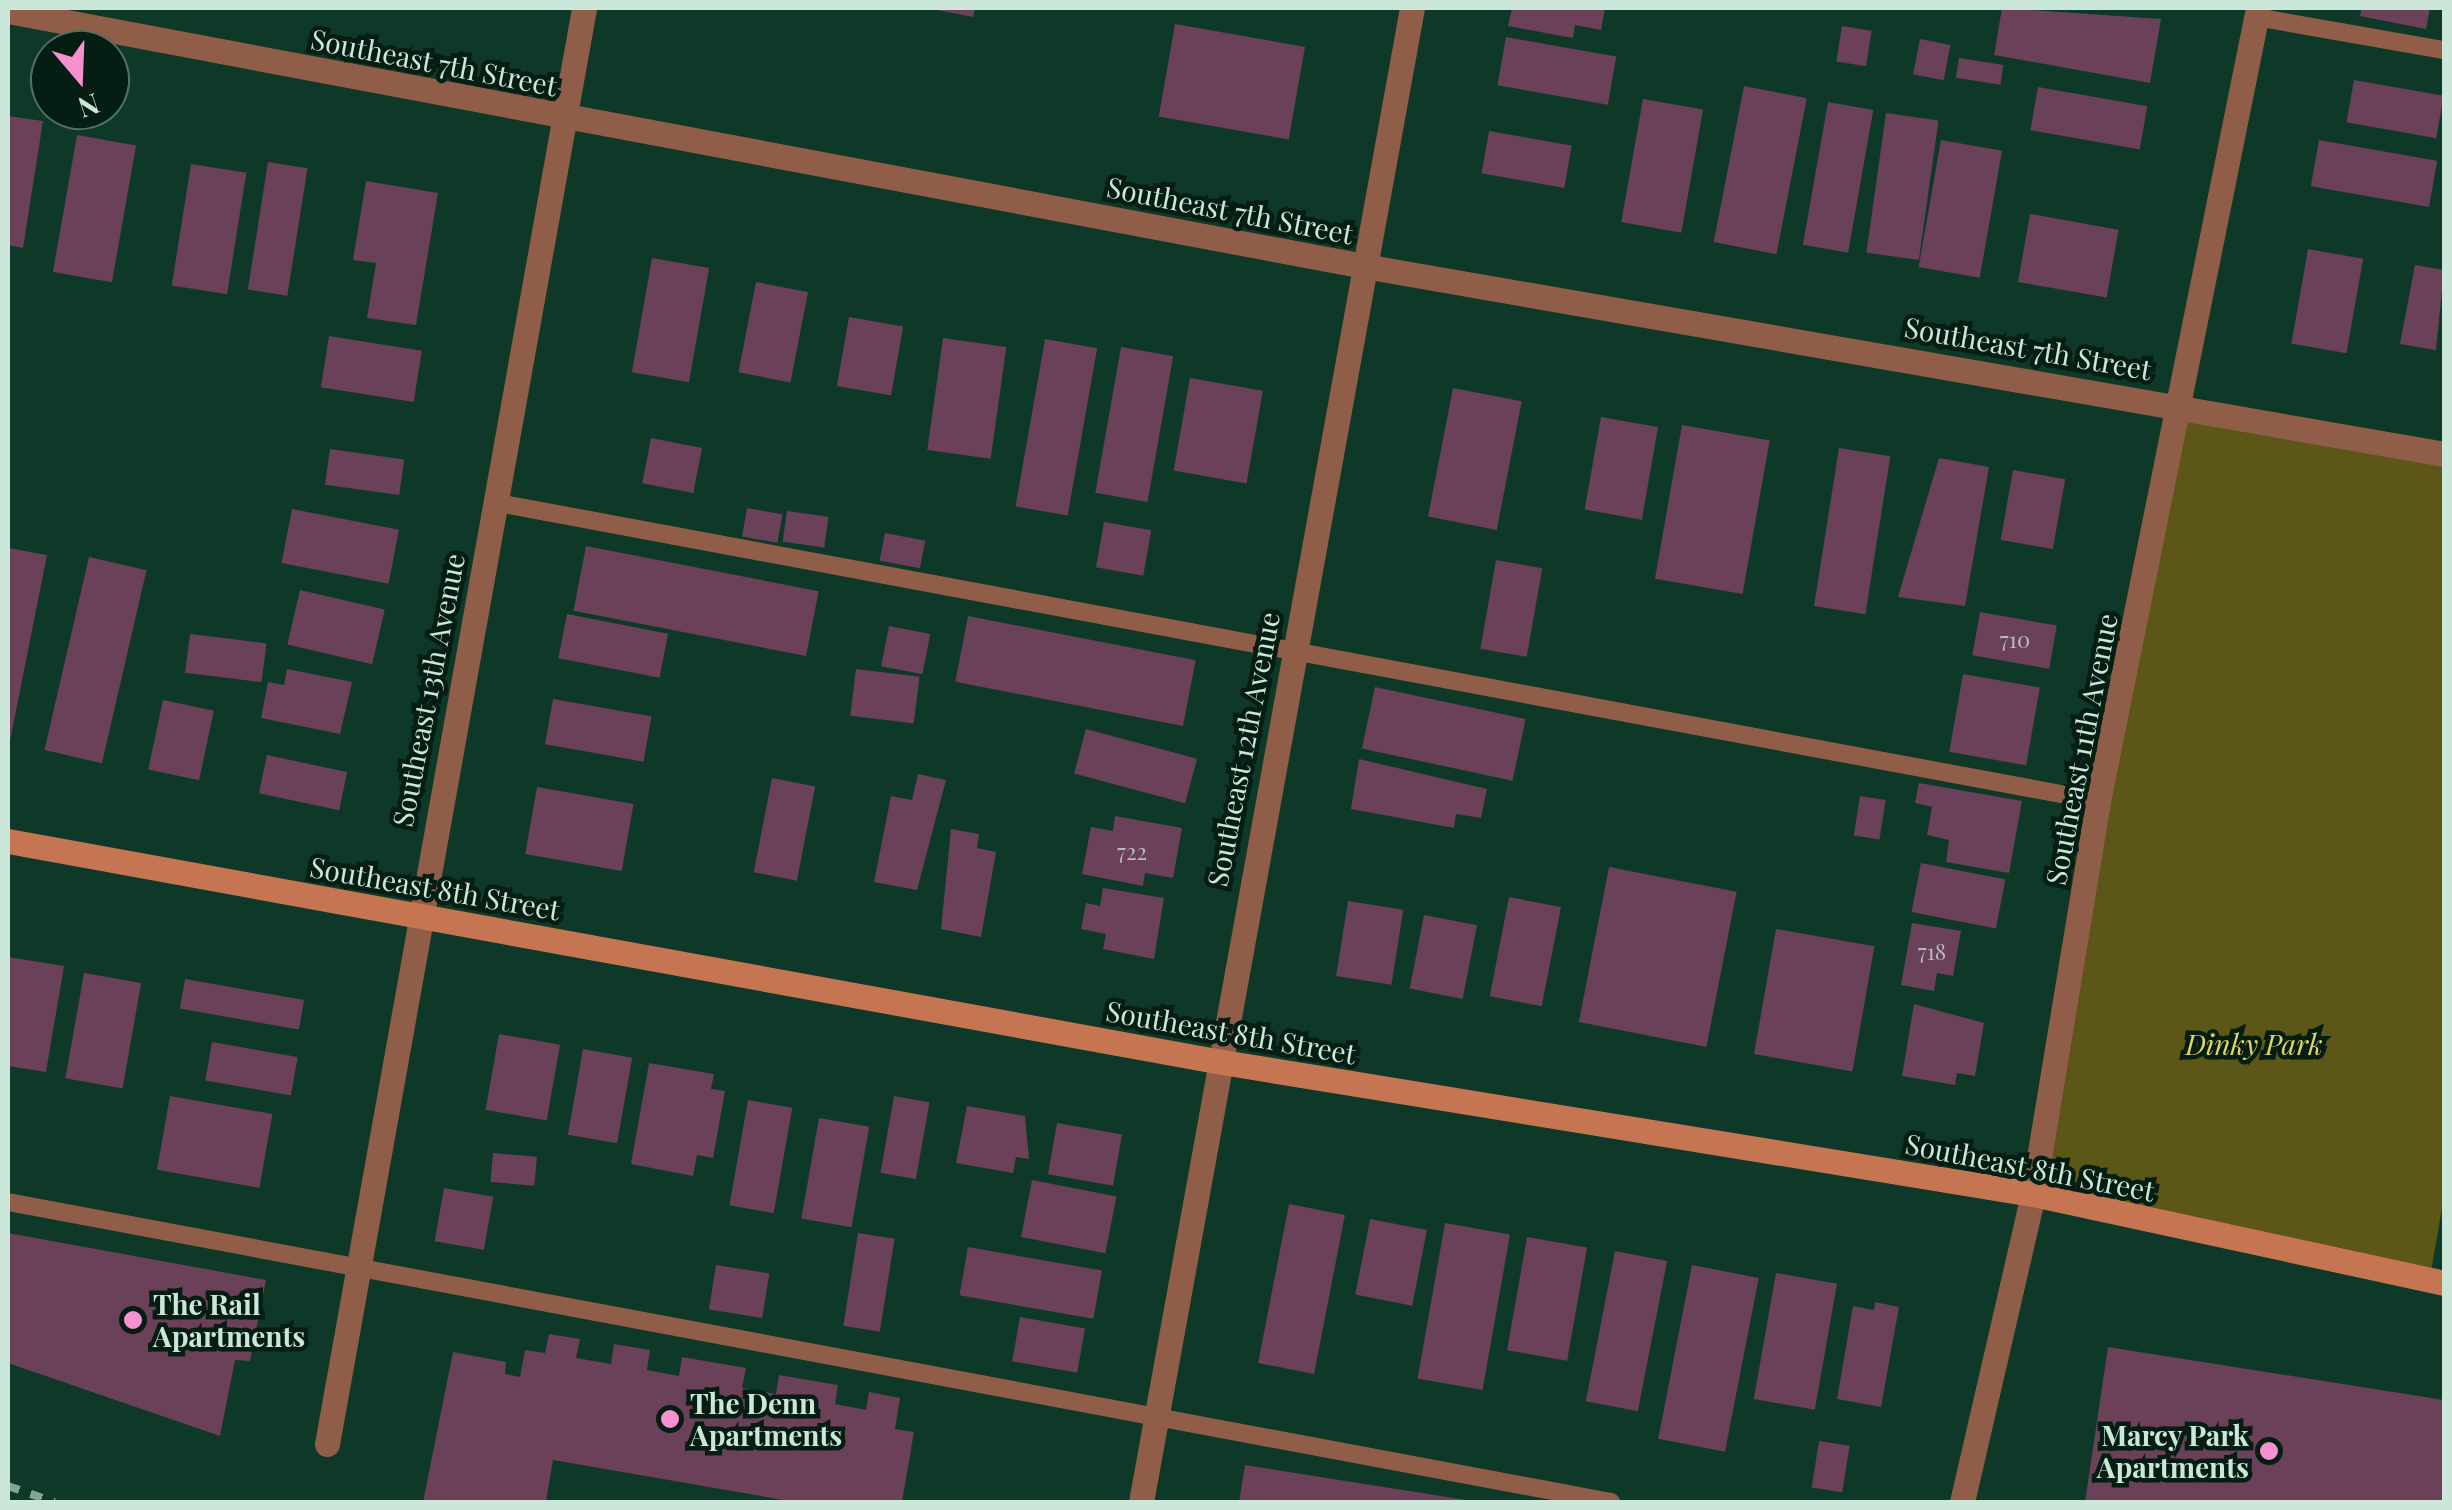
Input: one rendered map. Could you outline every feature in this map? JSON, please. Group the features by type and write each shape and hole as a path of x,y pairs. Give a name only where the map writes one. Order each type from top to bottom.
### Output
{"street":[{"name":"Southeast 13th Avenue","path":"327,1444 416,915 584,8"},
{"name":"Southeast 12th Avenue","path":"1141,1502 1216,1061 1412,8"},
{"name":"Southeast 7th Street","path":"8,12 1364,266 2182,405 2444,454"},
{"name":"Southeast 11th Avenue","path":"1962,1502 2032,1194 2098,801 2182,405 2257,12"},
{"name":"Southeast 8th Street","path":"8,841 1216,1061 2032,1194 2444,1283"}],"lane":[{"path":"2257,12 2444,50"},
{"path":"493,502 2098,801"},
{"path":"8,1202 1157,1416 1564,1498 1611,1502"}],"green space":[{"name":"Dinky Park","path":"2181,405 2444,454 2444,1197 2430,1277 2033,1194"}],"building":[{"path":"927,8 975,8 973,17"},
{"path":"1512,8 1605,8 1601,30 1575,25 1573,38 1508,26"},
{"path":"2002,8 2161,19 2150,83 1994,55"},
{"path":"2362,8 2430,8 2426,29 2360,16"},
{"path":"1175,24 1305,47 1289,139 1159,117"},
{"path":"1842,26 1872,31 1866,66 1836,62"},
{"path":"1506,37 1616,56 1608,105 1497,85"},
{"path":"1920,39 1950,45 1944,80 1913,74"},
{"path":"1959,58 2003,65 2000,85 1956,78"},
{"path":"2354,80 2444,96 2436,138 2347,122"},
{"path":"1744,86 1807,98 1776,254 1714,242"},
{"path":"2038,87 2147,106 2140,150 2030,130"},
{"path":"1643,99 1703,110 1681,233 1621,222"},
{"path":"1828,102 1873,110 1848,253 1803,245"},
{"path":"1886,113 1938,120 1919,260 1866,253"},
{"path":"8,116 30,119 30,130 42,130 23,248 8,245"},
{"path":"1489,131 1572,146 1564,188 1482,173"},
{"path":"77,135 136,145 112,282 53,272"},
{"path":"1941,140 2002,151 1980,278 1919,267"},
{"path":"2319,140 2437,161 2429,207 2311,186"},
{"path":"268,162 308,168 287,296 248,289"},
{"path":"191,164 246,173 227,294 172,285"},
{"path":"366,181 438,193 416,325 367,318 376,263 353,260"},
{"path":"2030,214 2119,230 2107,298 2018,282"},
{"path":"2308,249 2363,259 2346,353 2291,344"},
{"path":"652,258 709,268 689,382 632,372"},
{"path":"2415,265 2444,270 2436,350 2400,344"},
{"path":"756,282 808,292 790,382 738,372"},
{"path":"849,317 903,327 891,395 837,386"},
{"path":"329,336 422,351 414,402 321,387"},
{"path":"943,338 1006,347 991,459 927,450"},
{"path":"1045,339 1097,348 1068,516 1015,506"},
{"path":"1121,347 1173,356 1147,502 1095,493"},
{"path":"1190,378 1263,391 1247,483 1174,471"},
{"path":"1453,388 1522,401 1497,530 1428,517"},
{"path":"1601,417 1658,427 1642,520 1585,510"},
{"path":"1682,425 1770,440 1743,594 1655,579"},
{"path":"651,438 702,448 693,493 642,483"},
{"path":"1839,448 1890,456 1865,614 1814,606"},
{"path":"330,449 404,459 399,495 325,485"},
{"path":"1939,458 1989,467 1965,606 1898,597"},
{"path":"2013,470 2065,479 2053,549 2001,540"},
{"path":"747,508 782,514 777,543 742,537"},
{"path":"292,509 399,530 389,584 282,563"},
{"path":"787,511 829,517 824,548 783,542"},
{"path":"1104,522 1151,530 1143,576 1096,567"},
{"path":"885,533 925,541 920,568 880,560"},
{"path":"586,546 819,591 806,656 573,611"},
{"path":"8,548 47,555 9,746 8,746"},
{"path":"89,557 146,570 102,763 44,750"},
{"path":"1496,560 1542,568 1527,657 1480,649"},
{"path":"300,590 385,610 372,664 287,645"},
{"path":"1980,612 2057,626 2049,669 1972,655"},
{"path":"567,614 668,634 660,678 558,658"},
{"path":"968,616 1196,660 1183,726 955,682"},
{"path":"889,626 930,634 922,674 881,666"},
{"path":"190,634 266,643 262,682 185,673"},
{"path":"287,669 352,682 340,734 261,718 268,682 284,685"},
{"path":"856,669 920,677 914,723 850,716"},
{"path":"1963,674 2040,688 2026,765 1949,752"},
{"path":"1375,687 1526,719 1513,781 1362,749"},
{"path":"553,699 651,716 643,762 545,744"},
{"path":"163,700 214,711 199,780 148,769"},
{"path":"1086,729 1197,759 1185,803 1074,773"},
{"path":"267,755 347,772 339,810 259,793"},
{"path":"1359,759 1487,789 1481,818 1456,814 1454,828 1351,809"},
{"path":"918,774 946,780 917,890 874,882 891,796 912,800"},
{"path":"772,778 815,786 797,881 754,872"},
{"path":"1919,783 2022,801 2009,873 1946,862 1949,840 1927,835 1932,807 1915,803"},
{"path":"537,787 634,804 622,871 525,854"},
{"path":"1860,796 1886,800 1879,840 1854,836"},
{"path":"1115,816 1182,828 1173,878 1145,873 1143,886 1082,874 1091,827 1113,831"},
{"path":"951,829 979,834 977,848 996,852 981,937 941,929"},
{"path":"1921,863 2005,879 1996,928 1911,912"},
{"path":"1609,867 1737,892 1706,1047 1579,1022"},
{"path":"1103,888 1164,898 1154,959 1103,949 1106,934 1081,929 1086,903 1100,906"},
{"path":"1509,897 1561,907 1542,1006 1490,996"},
{"path":"1348,901 1403,910 1391,985 1336,976"},
{"path":"1424,915 1477,925 1463,999 1410,989"},
{"path":"1912,923 1961,931 1953,976 1937,973 1934,991 1901,985"},
{"path":"1776,929 1874,946 1852,1071 1754,1054"},
{"path":"8,957 64,966 46,1072 8,1066"},
{"path":"84,973 141,983 123,1088 65,1078"},
{"path":"185,979 304,1000 299,1030 180,1009"},
{"path":"1914,1004 1984,1023 1975,1076 1957,1073 1955,1085 1902,1076"},
{"path":"499,1034 560,1045 547,1121 486,1110"},
{"path":"212,1042 298,1057 291,1096 205,1080"},
{"path":"583,1049 632,1058 617,1143 568,1135"},
{"path":"649,1063 714,1074 711,1089 725,1091 713,1158 697,1155 693,1176 631,1164"},
{"path":"170,1096 272,1114 259,1188 157,1170"},
{"path":"894,1096 929,1102 916,1179 880,1173"},
{"path":"748,1100 792,1108 774,1213 729,1205"},
{"path":"967,1106 1025,1116 1029,1159 1016,1157 1013,1173 956,1163"},
{"path":"819,1118 869,1127 852,1227 801,1218"},
{"path":"1057,1123 1122,1134 1113,1186 1048,1174"},
{"path":"493,1153 537,1157 534,1186 490,1182"},
{"path":"1032,1180 1116,1196 1105,1253 1021,1237"},
{"path":"444,1188 493,1197 484,1250 435,1241"},
{"path":"1289,1204 1345,1215 1314,1374 1258,1363"},
{"path":"1370,1219 1427,1230 1412,1306 1355,1295"},
{"path":"1445,1223 1510,1234 1483,1390 1418,1379"},
{"name":"The Rail Apartments","path":"8,1233 266,1280 250,1361 235,1360 220,1436 8,1363"},
{"path":"858,1233 895,1239 880,1332 843,1326"},
{"path":"1527,1237 1587,1248 1567,1361 1507,1350"},
{"path":"968,1247 1102,1271 1093,1319 959,1295"},
{"path":"1615,1251 1667,1261 1638,1411 1586,1401"},
{"path":"716,1265 769,1273 762,1318 709,1309"},
{"path":"1692,1265 1759,1278 1725,1452 1658,1439"},
{"path":"1776,1273 1837,1284 1815,1410 1754,1399"},
{"path":"1875,1302 1899,1307 1881,1407 1837,1399 1853,1306 1874,1310"},
{"path":"1020,1317 1085,1328 1077,1373 1012,1361"},
{"name":"The Denn Apartments","path":"549,1334 580,1339 576,1358 611,1364 614,1344 650,1350 647,1370 679,1376 682,1357 746,1368 742,1388 776,1394 779,1375 838,1385 835,1404 866,1410 869,1392 900,1398 895,1429 914,1432 902,1502 795,1502 553,1460 546,1501 423,1502 453,1352 506,1362 505,1374 520,1377 525,1350 545,1353"},
{"name":"Marcy Park Apartments","path":"2108,1347 2444,1400 2444,1502 2085,1502"},
{"path":"1819,1441 1850,1446 1842,1492 1812,1487"},
{"path":"1245,1465 1466,1500 1466,1502 1239,1502"}],"railway":[{"path":"8,1486 54,1502"}],"place":[{"name":"The Rail Apartments","path":"133,1320"},
{"name":"The Denn Apartments","path":"670,1419"},
{"name":"Marcy Park Apartments","path":"2269,1451"}]}
